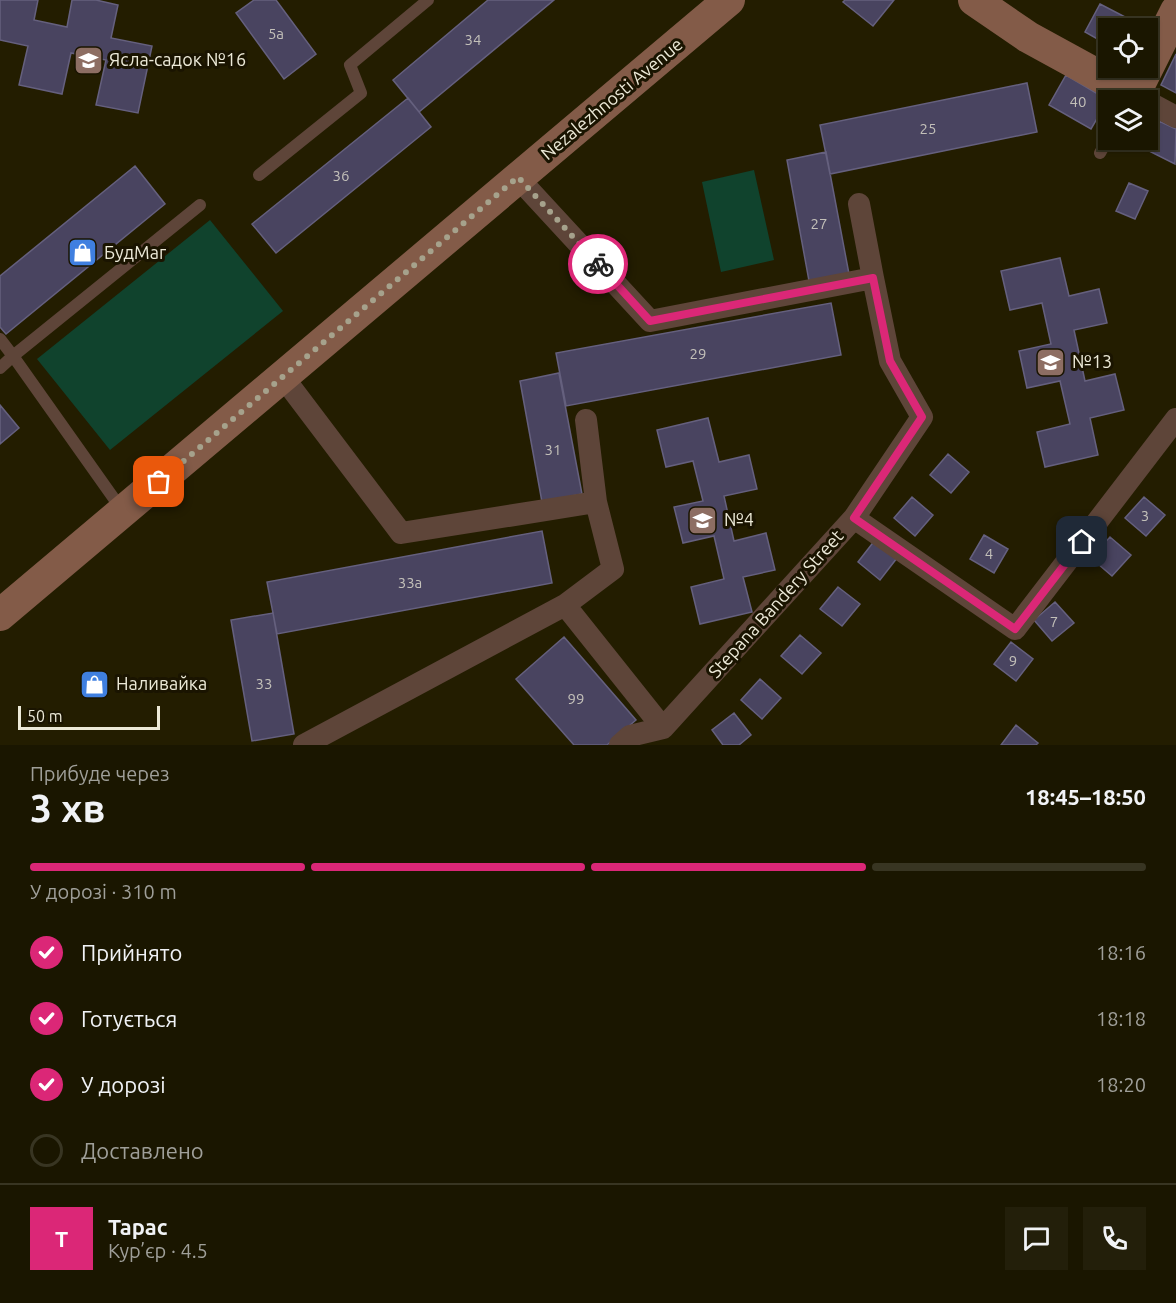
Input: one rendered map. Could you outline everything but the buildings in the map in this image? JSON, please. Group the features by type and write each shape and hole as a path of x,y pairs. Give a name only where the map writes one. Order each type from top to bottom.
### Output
{"street":[{"name":"Nezalezhnosti Avenue","path":"0,615 729,0"},
{"path":"974,0 1028,37 1124,90"},
{"path":"1144,90 1176,11"},
{"path":"1158,108 1176,117"},
{"path":"518,177 650,321 873,278 859,204"},
{"name":"Stepana Bandery Street","path":"641,739 854,518 922,417 890,361 873,278"},
{"path":"283,377 402,533 596,502"},
{"path":"854,518 1015,629 1176,419"},
{"path":"304,745 565,605 612,569 596,502 586,420"},
{"path":"565,605 641,739"}],"lane":[{"path":"259,175 361,93 350,64 428,0"},
{"path":"0,368 200,205"},
{"path":"0,339 123,512"}],"green space":[{"path":"754,170 774,260 721,272 702,182"},
{"path":"210,220 283,311 110,450 37,359"}],"way so far":[{"path":"159,482 518,177 598,264"}],"place":[{"name":"Ясла-садок №16","path":"88,60"},
{"name":"БудМаг","path":"83,253"},
{"name":"№13","path":"1051,362"},
{"name":"№4","path":"703,520"},
{"name":"Наливайка","path":"95,684"}],"route":[{"path":"598,264 650,321 873,278 890,361 922,417 854,518 1015,629 1082,542"}]}
